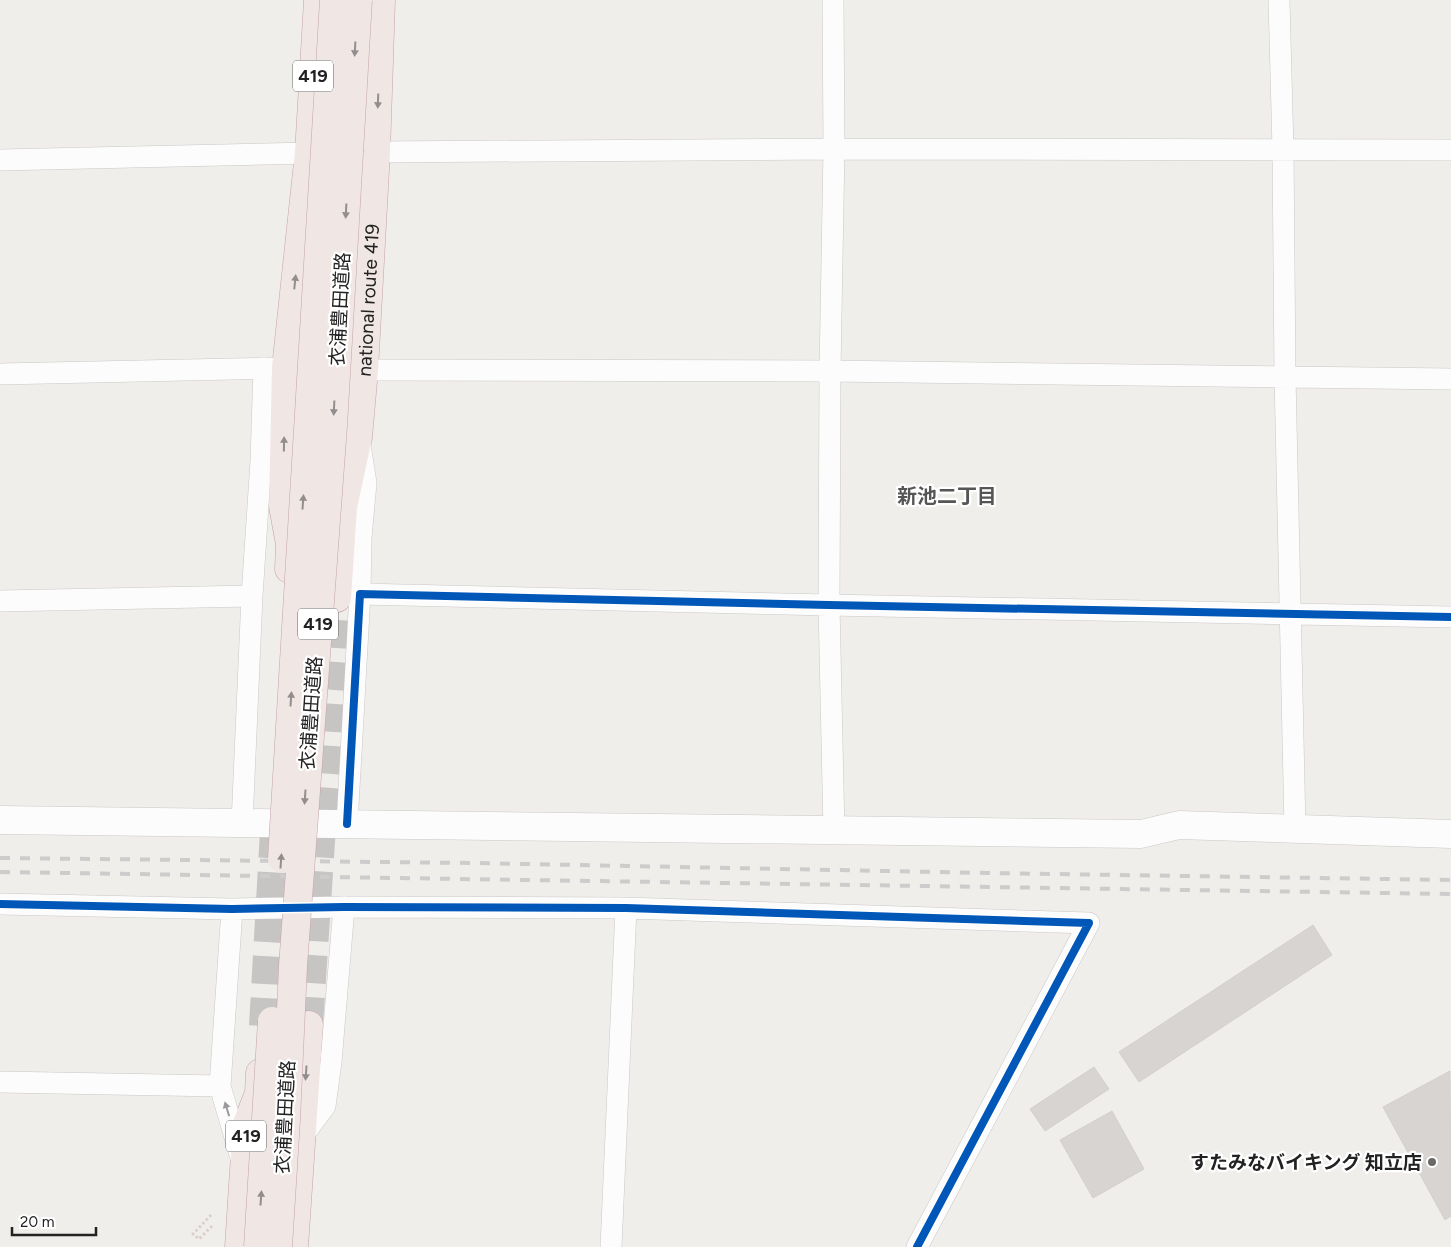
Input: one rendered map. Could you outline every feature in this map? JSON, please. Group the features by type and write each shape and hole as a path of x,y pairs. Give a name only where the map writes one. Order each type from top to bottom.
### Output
{"highway":[{"name":"419","path":"287,597 290,544 283,506 275,368 309,152 318,0"},
{"name":"衣浦豊田道路","path":"258,1247 334,0"},
{"name":"衣浦豊田道路","path":"278,1247 293,966 333,426 358,0"},
{"name":"national route 419","path":"348,596 343,507 358,438 364,370 382,0"},
{"path":"309,152 376,152"},
{"path":"275,368 364,370"},
{"path":"294,1247 309,1024"},
{"name":"419","path":"239,1247 247,1124 259,1093 263,1026"}],"street":[{"path":"833,0 834,149 830,371 829,605 834,831"},
{"path":"1279,0 1295,828"},
{"path":"376,152 834,149 1451,150"},
{"path":"0,160 309,152"},
{"path":"0,374 275,368 261,461 252,596 242,824"},
{"path":"364,370 830,371 1451,379"},
{"path":"0,601 252,596"},
{"path":"347,824 348,596 1451,617"},
{"path":"0,820 1141,834 1179,825 1451,834"},
{"path":"0,904 232,909 344,907 626,908 1089,923 917,1247"},
{"path":"302,1137 325,1106 331,1062 344,907"},
{"path":"611,1247 626,908"},
{"path":"232,909 220,1086 244,1165"},
{"path":"0,1082 220,1086"}],"path":[{"path":"213,1226 199,1239 193,1234 217,1209"}],"building":[{"path":"1313,925 1332,955 1139,1082 1119,1052"},
{"path":"1094,1067 1109,1089 1045,1131 1030,1109"},
{"name":"すたみなバイキング 知立店","path":"1450,1071 1451,1216 1445,1220 1383,1107"},
{"path":"1112,1111 1144,1169 1093,1198 1060,1140"}],"tunnel":[{"path":"309,1025 337,598"},
{"path":"263,1026 274,831"}],"railway":[{"path":"0,858 475,863 1451,880"},
{"path":"0,872 1451,894"}],"cycle path":[{"path":"347,824 360,594 1451,617"},
{"path":"0,904 232,909 344,907 626,908 1089,923 917,1247"}],"place":[{"name":"すたみなバイキング 知立店","path":"1432,1162"}],"district":[{"name":"新池二丁目","path":"947,496"}]}
